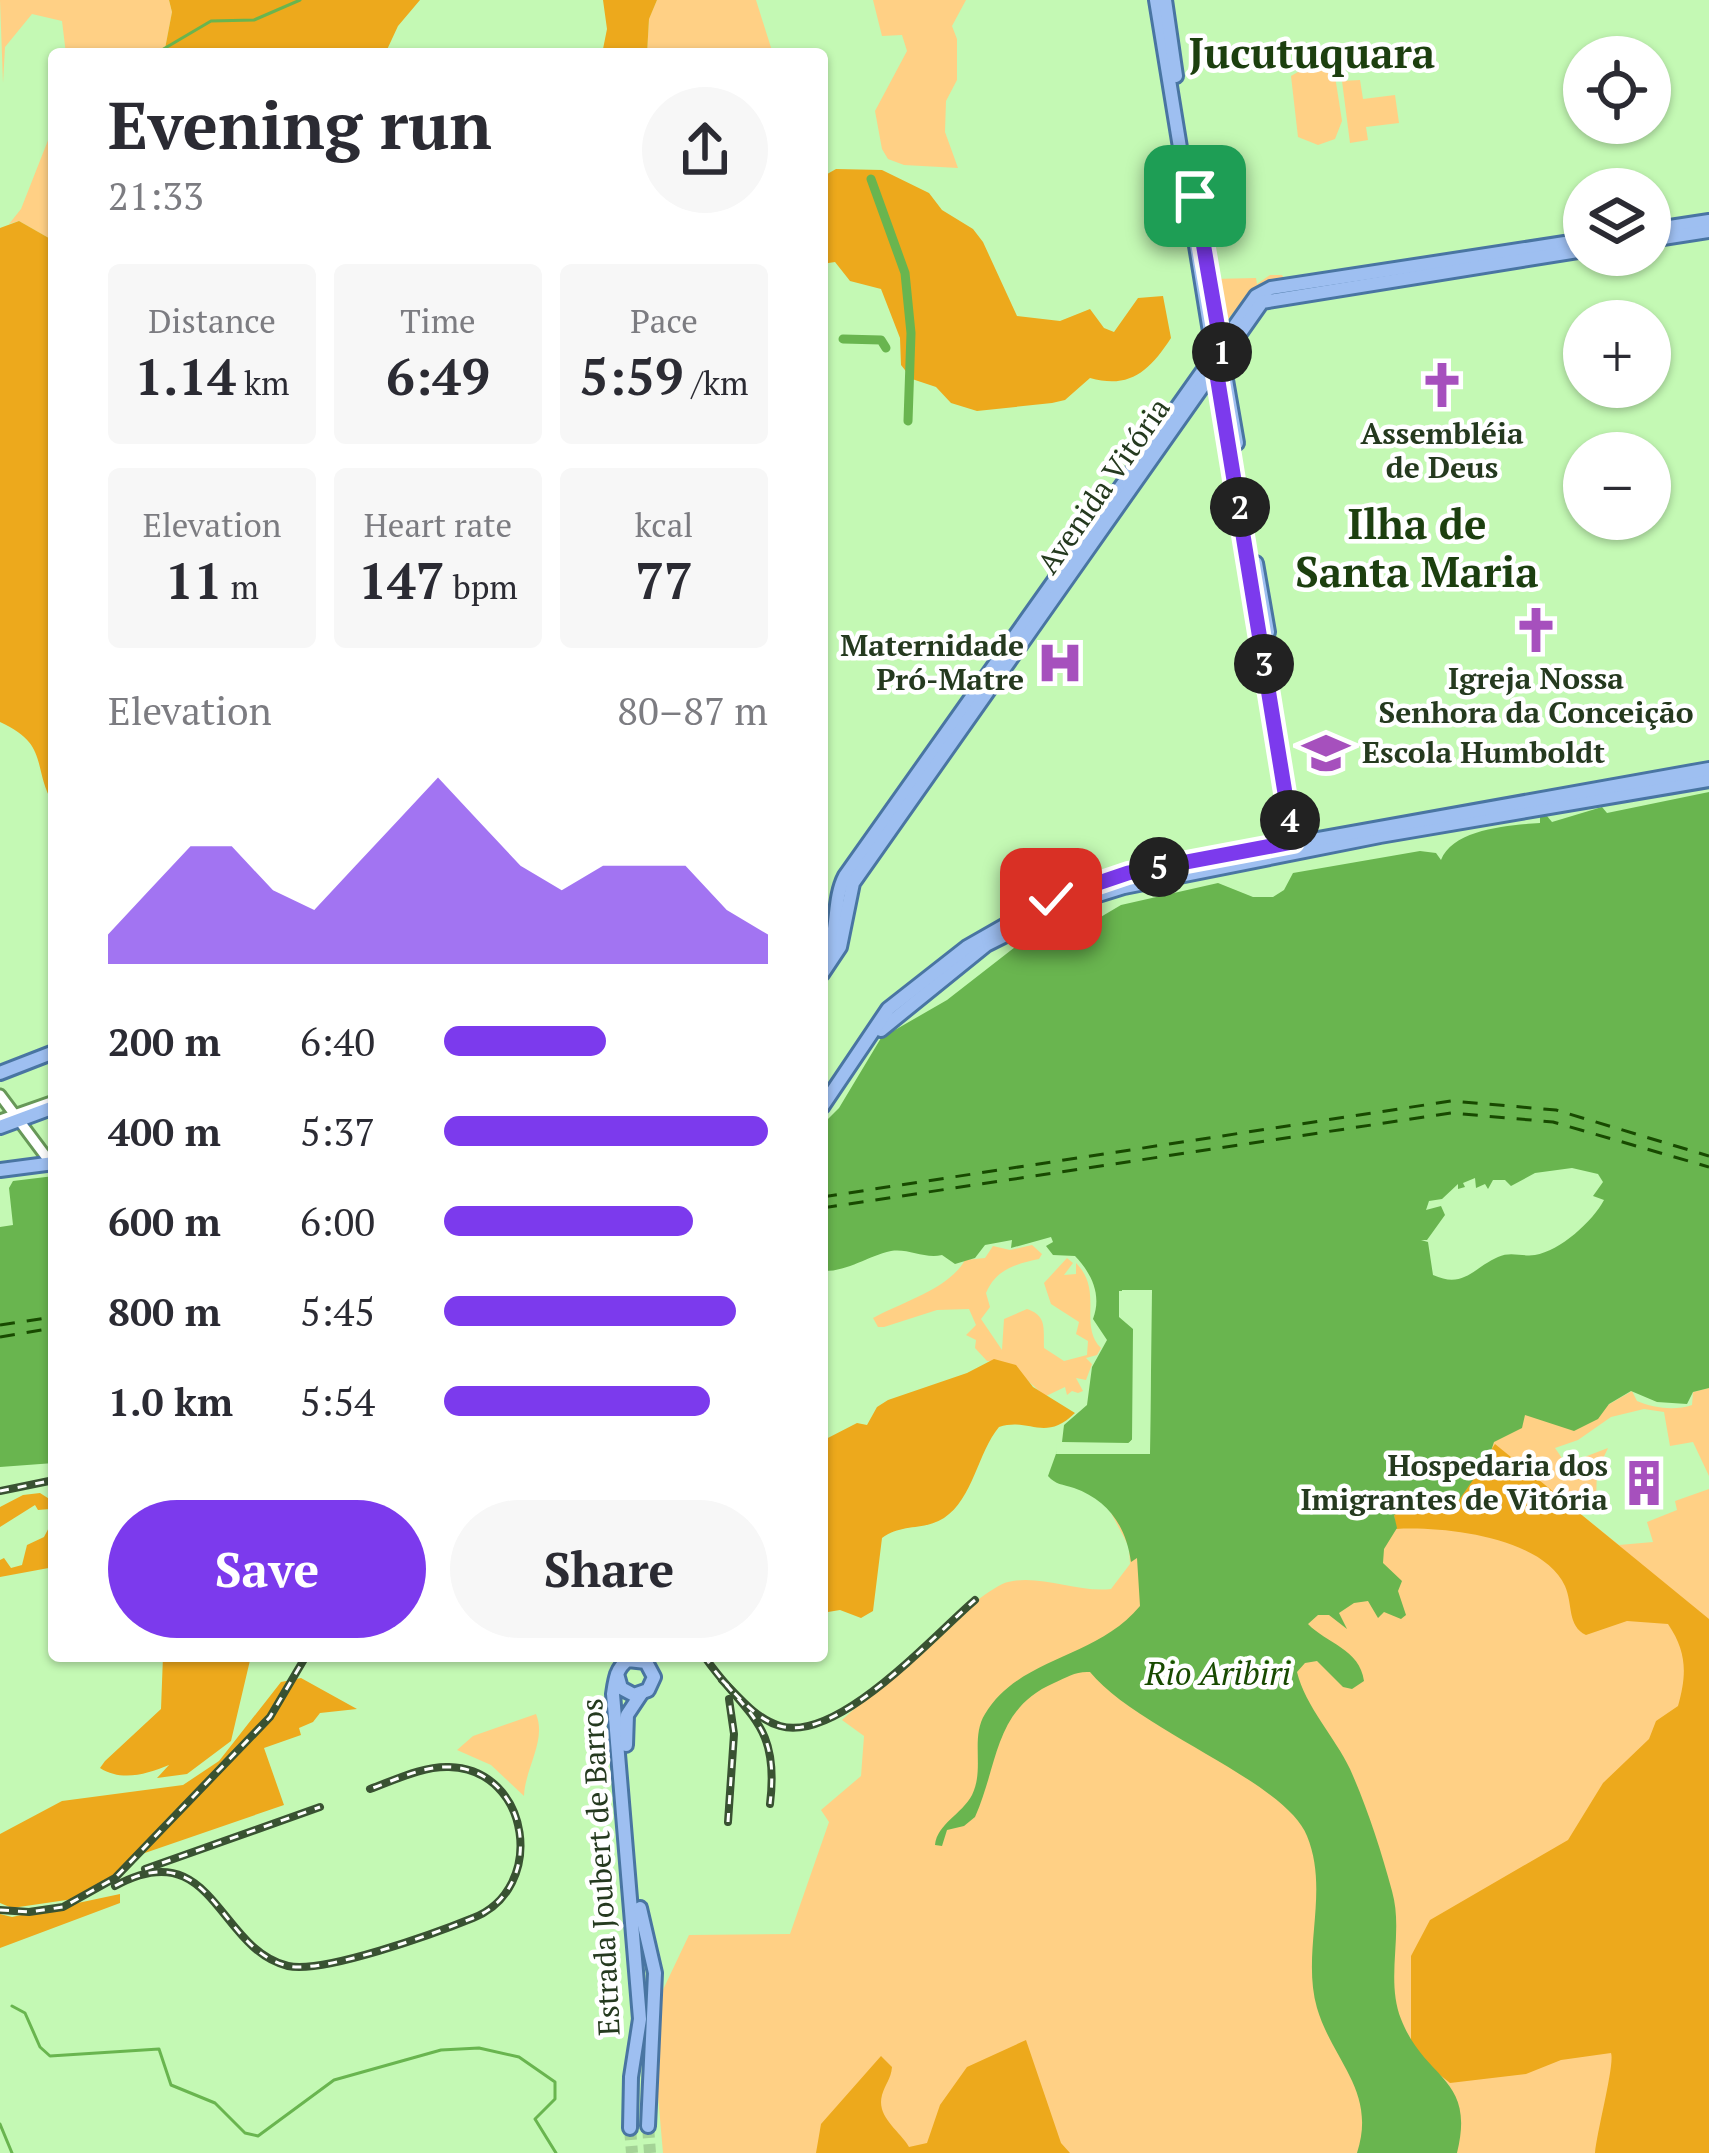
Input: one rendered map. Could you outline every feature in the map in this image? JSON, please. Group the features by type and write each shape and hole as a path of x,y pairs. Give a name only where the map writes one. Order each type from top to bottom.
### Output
{"main road":[{"path":"1160,0 1300,844"},
{"path":"1671,229 1707,228"},
{"path":"1671,236 1707,228"},
{"name":"Avenida Vitória","path":"1295,289 1563,244"},
{"name":"Avenida Vitória","path":"828,965 840,947 853,883 1258,294 1563,253"},
{"path":"1218,356 1220,394 1249,543"},
{"name":"Avenida Vitória","path":"828,951 842,880 1203,387 1218,356"},
{"path":"1203,387 1220,394"},
{"path":"828,1105 840,1096 886,1024 948,972 1008,932 1063,906 1300,844 1709,769"},
{"path":"1300,844 1709,781"},
{"path":"0,1073 48,1054"},
{"path":"0,1123 48,1106"},
{"path":"0,1170 48,1163"},
{"path":"626,1662 617,1674 623,1691 641,1694 654,1677 646,1662"},
{"name":"Estrada Joubert de Barros","path":"617,1674 613,1698 640,2019 630,2088 630,2128"},
{"name":"Estrada Joubert de Barros","path":"641,1694 628,1710 625,1731 642,1930 655,1973 648,2126"}],"street":[{"path":"0,1095 48,1158"}],"shaded area":[{"path":"0,0 169,0 172,12 165,48 65,48 62,21 32,14 5,47 3,83"},
{"path":"169,0 420,0 398,26 388,48 165,48 172,12"},
{"path":"603,0 657,0 649,19 647,48 603,48 607,29"},
{"path":"657,0 756,0 771,48 647,48 649,18"},
{"path":"873,0 966,0 952,26 957,39 957,80 946,101 945,132 958,168 904,165 888,159 882,149 875,111 907,51 902,35 882,36"},
{"path":"1310,65 1322,66 1335,76 1342,121 1335,139 1318,145 1298,137 1291,76"},
{"path":"1360,80 1363,99 1395,95 1399,123 1366,127 1368,140 1350,143 1342,81"},
{"path":"48,140 48,238 19,221 9,224 21,209"},
{"path":"836,169 882,170 929,193 942,210 973,229 983,242 1017,316 1060,321 1090,309 1104,328 1114,332 1138,298 1163,296 1171,338 1137,375 1116,381 1090,378 1065,400 977,411 951,403 936,387 912,379 901,365 900,338 881,289 850,281 835,262 828,263 828,174"},
{"path":"19,221 48,238 48,794 27,739 0,722 0,228"},
{"path":"1270,275 1282,275 1287,283 1250,292 1220,329 1212,279 1256,278 1257,284"},
{"path":"1032,1245 1042,1254 1039,1259 995,1278 986,1293 990,1307 981,1319 1002,1350 1004,1319 1027,1309 1041,1320 1044,1348 1064,1361 1087,1355 1088,1341 1076,1334 1079,1322 1051,1304 1044,1283 1067,1258 1073,1263 1064,1275 1076,1274 1076,1263 1088,1285 1091,1329 1101,1348 1097,1355 1086,1358 1092,1364 1086,1380 1076,1378 1083,1391 1067,1395 1065,1387 1046,1396 1012,1368 987,1361 975,1348 976,1340 966,1335 976,1325 969,1309 937,1310 884,1327 878,1327 873,1318 937,1287 965,1260 985,1258 993,1246 1010,1250"},
{"path":"994,1359 1016,1365 1033,1387 1075,1413 1046,1428 999,1427 954,1510 936,1522 882,1538 873,1611 861,1618 840,1610 828,1612 828,1438 857,1423 867,1425 877,1407 888,1400"},
{"path":"1709,1388 1709,1476 1693,1442 1670,1446 1664,1412 1644,1409 1611,1417 1578,1440 1555,1448 1566,1464 1608,1448 1597,1471 1596,1500 1571,1492 1564,1501 1619,1545 1653,1542 1647,1522 1677,1510 1675,1501 1709,1489 1709,2153 663,2153 651,2015 689,1935 790,1934 829,1822 821,1810 861,1776 864,1736 842,1720 951,1622 1008,1582 1111,1589 1130,1564 1129,1547 1108,1507 1250,1400 1606,1406 1632,1391 1637,1401 1671,1408 1692,1405 1693,1392"},
{"path":"1495,1444 1709,1619 1709,2153 1595,2153 1611,2053 1561,2060 1526,2074 1450,2083 1425,2063 1411,2042 1411,1956 1430,1920 1568,1840 1603,1783 1649,1739 1656,1721 1678,1706 1683,1684 1682,1654 1668,1624 1627,1621 1586,1635 1573,1620 1565,1586 1536,1556 1490,1538 1396,1529 1394,1515 1405,1501 1415,1511 1452,1510"},
{"path":"40,1493 48,1498 48,1509 38,1510 35,1505 0,1527 0,1507 23,1495"},
{"path":"48,1529 48,1568 0,1577 0,1560 4,1558 11,1568 22,1565 27,1545 44,1537"},
{"path":"163,1662 250,1662 231,1741 187,1774 157,1778 169,1765 126,1776 100,1768 161,1709"},
{"path":"301,1678 357,1709 320,1713 299,1728 301,1735 264,1748 284,1805 139,1855 87,1897 12,1908 0,1903 0,1834 62,1801 183,1785 219,1761 281,1682"},
{"path":"536,1714 539,1734 524,1796 491,1765 457,1750 473,1736"},
{"path":"120,1894 120,1903 0,1948 0,1914 12,1917"},
{"path":"1026,2040 1061,2143 1070,2153 816,2153 821,2124 881,2056 892,2067 882,2110 909,2147 927,2143 940,2105 967,2067"}],"water":[{"name":"Rio Aribiri","path":"1709,792 1709,1388 1693,1392 1687,1404 1657,1402 1631,1391 1609,1404 1598,1419 1574,1431 1525,1415 1522,1428 1494,1442 1489,1457 1452,1510 1415,1511 1405,1501 1405,1509 1394,1515 1397,1528 1384,1549 1383,1563 1402,1581 1398,1591 1406,1615 1401,1619 1384,1612 1378,1618 1368,1601 1339,1613 1347,1629 1329,1615 1318,1615 1308,1624 1349,1654 1361,1670 1364,1681 1352,1689 1343,1687 1317,1661 1305,1663 1297,1672 1350,1769 1383,1860 1395,1907 1395,1988 1401,2019 1460,2108 1457,2153 1357,2153 1362,2131 1357,2094 1324,2027 1313,1987 1313,1857 1294,1816 1271,1795 1141,1714 1090,1672 1080,1672 1034,1694 1020,1707 1001,1740 975,1817 947,1830 942,1846 935,1845 940,1831 972,1795 981,1723 1000,1695 1018,1680 1102,1638 1140,1606 1137,1558 1131,1562 1113,1516 1097,1500 1048,1476 1057,1451 1150,1452 1152,1290 1122,1290 1121,1313 1133,1326 1134,1437 1129,1443 1062,1442 1064,1425 1087,1405 1092,1367 1107,1340 1093,1319 1096,1293 1081,1263 1075,1256 1053,1255 1046,1246 1053,1242 1051,1237 1011,1248 1012,1240 985,1245 975,1258 955,1264 942,1255 897,1250 828,1270 828,1119 881,1038 947,1000 1019,944 1099,918 1121,905 1218,883 1253,897 1273,897 1284,890 1293,873 1420,851 1436,853 1441,860 1457,841 1470,835 1540,823 1540,817 1547,816 1552,822 1602,807 1607,813","holes":["1572,1168 1598,1174 1603,1182 1593,1196 1604,1200 1599,1208 1555,1248 1535,1255 1503,1255 1453,1280 1433,1275 1428,1242 1421,1240 1427,1240 1445,1215 1441,1206 1426,1210 1429,1201 1442,1199 1458,1184 1458,1189 1465,1187 1463,1183 1475,1178 1476,1188 1485,1184 1488,1189 1493,1180 1505,1180 1511,1186 1535,1173"]},
{"path":"48,1177 48,1463 0,1467 0,1227 13,1225 9,1188 13,1181"}],"pier":[{"path":"1119,1291 1151,1291 1150,1454 1056,1454 1057,1444 1127,1444 1132,1440 1133,1329 1119,1317"}],"waterway":[{"path":"165,48 211,21 254,20 300,0"},
{"path":"871,179 905,273 911,333 908,421"},
{"path":"843,339 881,340 886,348"},
{"path":"12,2006 25,2013 40,2047 50,2056 159,2049 171,2085 215,2103 245,2133 258,2136 334,2080 441,2050 479,2048 519,2057 555,2082 555,2099 535,2119 556,2153"},
{"path":"0,2124 12,2153"}],"ferry route":[{"path":"828,1196 1451,1101 1556,1110 1709,1156"},
{"path":"828,1207 1451,1113 1553,1122 1709,1167"},
{"path":"0,1325 48,1318"},
{"path":"0,1337 48,1329"}],"tunnel":[{"path":"648,2126 650,2153"},
{"path":"630,2128 632,2153"}],"railway":[{"path":"0,1491 48,1481"},
{"path":"722,1680 748,1707 780,1726 803,1727 829,1719 884,1683 975,1600"},
{"path":"0,1910 63,1907 115,1878 270,1717 302,1662"},
{"path":"709,1662 765,1737 772,1777 770,1804"},
{"path":"728,1822 734,1734 729,1699"},
{"path":"115,1886 148,1873 174,1873 195,1883 264,1955 288,1966 304,1967 407,1942 473,1918 497,1903 512,1882 520,1858 520,1832 498,1787 477,1773 439,1767 370,1789"},
{"path":"145,1869 320,1807"}],"place":[{"name":"Assembléia de Deus","path":"1442,385"},
{"name":"Igreja Nossa Senhora da Conceição","path":"1536,630"},
{"name":"Maternidade Pró-Matre","path":"1060,663"},
{"name":"Escola Humboldt","path":"1326,753"},
{"name":"Hospedaria dos Imigrantes de Vitória","path":"1644,1483"}],"district":[{"name":"Jucutuquara","path":"1312,53"},
{"name":"Ilha de Santa Maria","path":"1417,548"}],"route":[{"path":"1051,899 1128,873 1293,842 1216,369 1223,358 1195,196"}]}
